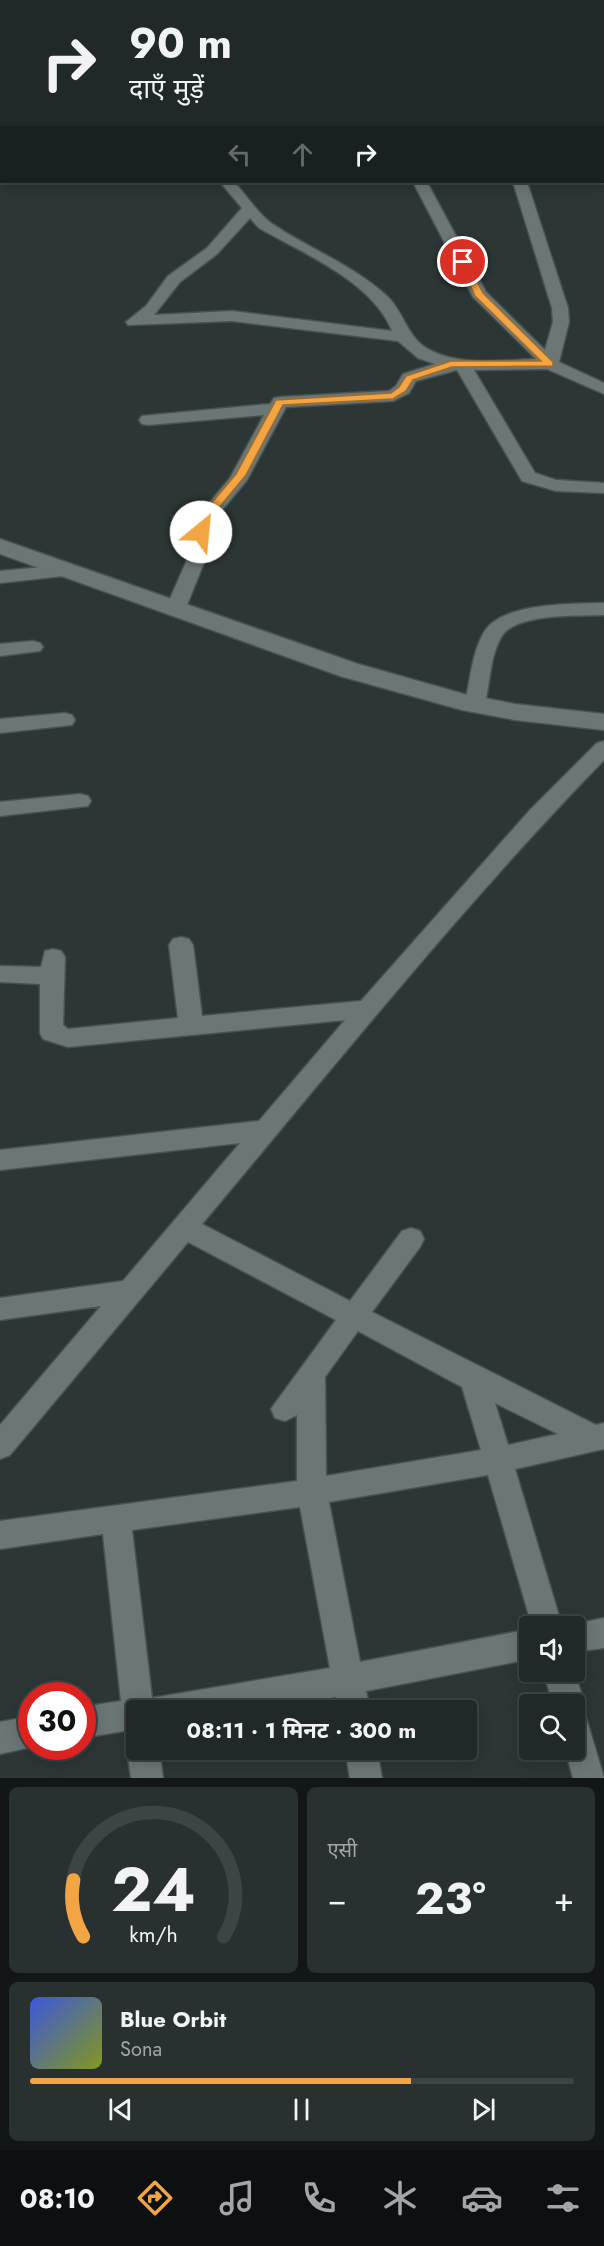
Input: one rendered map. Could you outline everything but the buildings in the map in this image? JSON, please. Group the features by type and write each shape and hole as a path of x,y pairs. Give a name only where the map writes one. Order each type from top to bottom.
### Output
{"street":[{"path":"234,183 249,209 264,225 340,267 382,300 395,317 403,337 424,354 457,365 528,477 557,486 604,488"},
{"path":"421,183 478,294 550,364 604,389"},
{"path":"520,183 560,308 561,322 550,364"},
{"path":"249,209 212,251 174,279 152,309 132,323 232,316 403,337"},
{"path":"175,610 196,560 204,520 241,475 274,409 280,402 393,396 403,389 409,378 457,365 550,364"},
{"path":"148,420 274,409"},
{"path":"0,546 349,670 475,704 604,722"},
{"path":"0,577 65,571"},
{"path":"475,704 491,638 500,625 522,616 604,609"},
{"path":"0,651 33,647"},
{"path":"0,726 65,720"},
{"path":"0,1446 368,1009 538,815 604,748"},
{"path":"0,809 80,801"},
{"path":"181,945 190,1027"},
{"path":"0,974 53,967 51,1025 52,1033 58,1037 190,1027 368,1009"},
{"path":"0,1160 268,1130"},
{"path":"184,1227 474,1378 599,1437"},
{"path":"285,1409 411,1239"},
{"path":"0,1309 129,1291"},
{"path":"311,1375 312,1492 351,1695"},
{"path":"474,1378 544,1616"},
{"path":"0,1535 116,1521 312,1492 500,1460 599,1437"},
{"path":"116,1521 136,1700"},
{"path":"585,1635 604,1632"},
{"path":"288,1700 351,1695 519,1647"},
{"path":"96,1720 126,1714"},
{"path":"0,1738 18,1735"},
{"path":"145,1760 147,1778"},
{"path":"363,1760 366,1778"},
{"path":"584,1760 589,1778"}],"route":[{"path":"201,532 208,514 241,475 276,405 280,402 386,398 399,393 409,378 451,364 496,366 550,364 478,294 463,262"}]}
